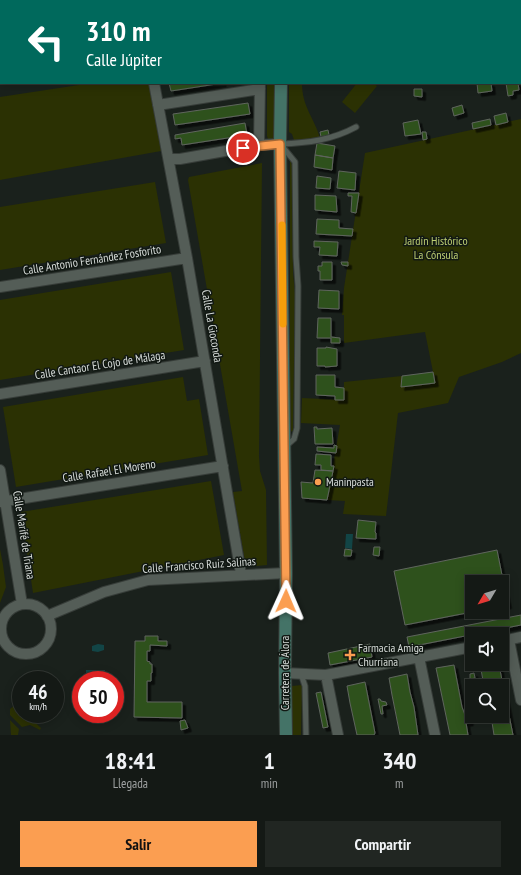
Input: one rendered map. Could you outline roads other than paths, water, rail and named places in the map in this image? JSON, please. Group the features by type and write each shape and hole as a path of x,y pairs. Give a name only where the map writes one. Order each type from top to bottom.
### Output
{"main road":[{"name":"Carretera de Álora","path":"281,84 280,144 285,447 286,735"}],"street":[{"name":"Calle La Gioconda","path":"154,84 166,148 170,159 241,574"},
{"path":"158,105 260,86 258,145"},
{"path":"170,159 180,159 258,145 280,144"},
{"name":"Calle Antonio Fernández Fosforito","path":"0,288 187,258"},
{"name":"Calle Cantaor El Cojo de Málaga","path":"0,394 205,361"},
{"name":"Calle Rafael El Moreno","path":"2,502 223,466"},
{"name":"Calle Marifé de Triana","path":"0,470 2,502 22,604"},
{"name":"Calle Francisco Ruiz Salinas","path":"47,616 104,592 148,580 241,574 286,573"},
{"path":"30,604 42,610 47,616 50,624 50,633 48,641 42,648 27,654 18,653 2,644 0,626 7,611 14,606 30,604"},
{"path":"509,639 521,637"},
{"path":"285,673 326,675 465,648"},
{"path":"509,655 521,700"},
{"path":"419,657 435,735"},
{"path":"326,675 338,735"}],"lane":[{"path":"280,144 320,140 342,135 356,127"},
{"path":"301,674 306,686 306,735"}],"water":[{"path":"346,534 353,534 352,549 345,548"},
{"path":"98,644 104,645 104,650 98,652 92,651 92,646"},
{"path":"86,670 105,670 105,671"}],"place":[{"name":"Maninpasta","path":"318,482"},
{"name":"Farmacia Amiga Churriana","path":"350,655"}],"park label":[{"name":"Jardín Histórico La Cónsula","path":"436,248"}]}
